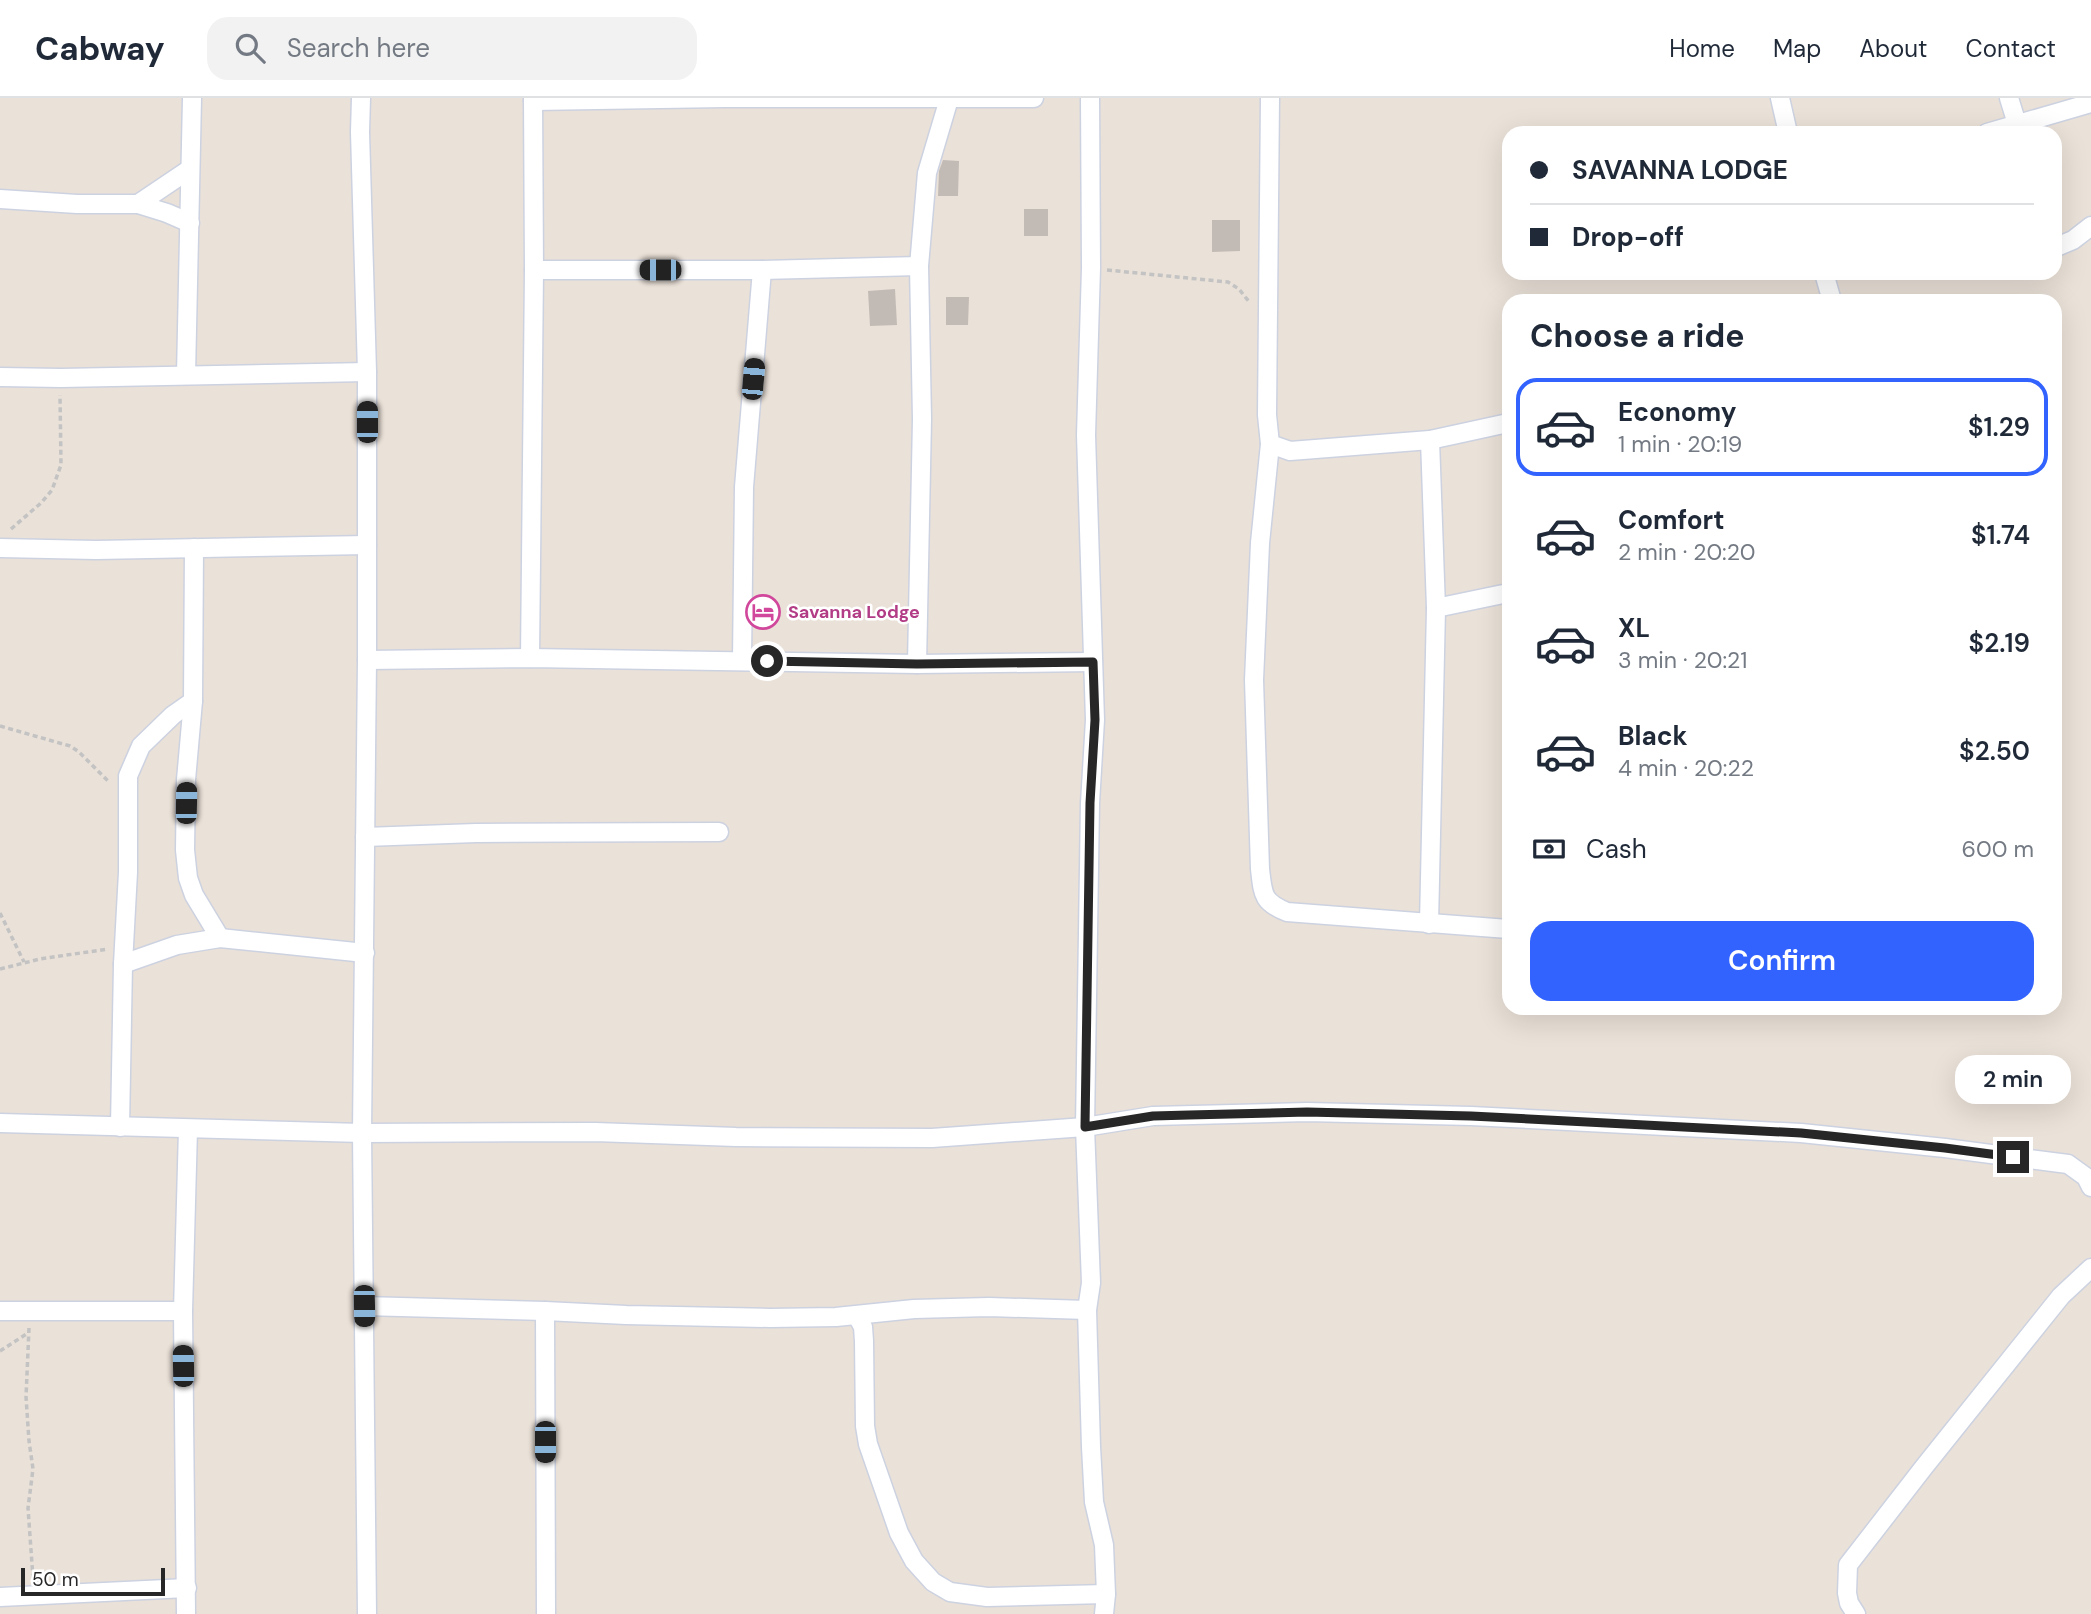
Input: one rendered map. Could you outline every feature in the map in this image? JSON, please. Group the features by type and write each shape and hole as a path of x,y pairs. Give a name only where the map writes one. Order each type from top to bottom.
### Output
{"street":[{"path":"186,375 192,98"},
{"path":"361,98 367,372 362,1133 367,1614"},
{"path":"530,658 533,99 1034,98"},
{"path":"1090,98 1091,268 1086,435 1095,720 1090,803 1085,1127 1091,1283 1087,1310 1094,1502 1104,1545 1104,1614"},
{"path":"1270,98 1267,415 1270,444 1260,543 1254,680 1260,869 1265,897 1273,907 1287,912 1502,929"},
{"path":"1780,98 1786,126"},
{"path":"2009,98 2017,124"},
{"path":"917,664 922,419 919,266 927,173 949,99"},
{"path":"2010,126 2091,103"},
{"path":"138,204 190,169"},
{"path":"0,199 77,204 138,204 190,223"},
{"path":"2062,245 2091,226"},
{"path":"534,270 762,270 919,266"},
{"path":"742,661 744,487 762,270"},
{"path":"0,377 367,372"},
{"path":"1270,444 1290,451 1430,440 1502,424"},
{"path":"1429,924 1436,608 1430,440"},
{"path":"0,548 96,550 367,545"},
{"path":"194,548 193,701 186,780 185,850 188,878 194,895 220,938"},
{"path":"1436,608 1502,594"},
{"path":"367,660 530,658 917,664 1093,662"},
{"path":"120,1127 128,776 141,746 173,715 193,701"},
{"path":"365,837 476,833 719,832"},
{"path":"123,956 220,938 365,953"},
{"path":"0,1123 362,1133 595,1132 736,1138 932,1138 1085,1127 1153,1116 1307,1112 1471,1116 1801,1133 2068,1164 2091,1161"},
{"path":"186,1614 183,1311 188,1129"},
{"path":"2068,1164 2086,1177 2091,1186"},
{"path":"1856,1614 1849,1603 1847,1593 1849,1565 2061,1296 2091,1268"},
{"path":"364,1306 756,1318 858,1316 914,1309 989,1307 1087,1310"},
{"path":"0,1311 183,1311"},
{"path":"545,1311 547,1614"},
{"path":"858,1316 863,1327 865,1426 868,1444 899,1532 920,1568 933,1582 950,1592 987,1597 1106,1594"},
{"path":"0,1597 187,1588"}],"path":[{"path":"1091,268 1228,282 1239,289 1269,330"},
{"path":"10,529 52,490 61,466 61,378"},
{"path":"0,726 70,746 128,802"},
{"path":"0,913 24,962"},
{"path":"0,969 81,952 123,956"},
{"path":"31,1311 26,1397 33,1469 28,1508 33,1594"},
{"path":"0,1351 28,1334"}],"building":[{"path":"943,160 959,161 958,196 938,196 939,171"},
{"path":"1024,209 1048,209 1048,236 1024,236"},
{"path":"1212,220 1240,220 1240,251 1212,252"},
{"path":"895,289 897,325 870,326 868,291"},
{"path":"946,297 969,297 968,325 946,325"}],"place":[{"name":"Savanna Lodge","path":"763,612"}],"route":[{"path":"767,661 917,664 1093,662 1095,720 1090,803 1085,1127 1153,1116 1307,1112 1471,1116 1801,1133 2013,1157"}]}
